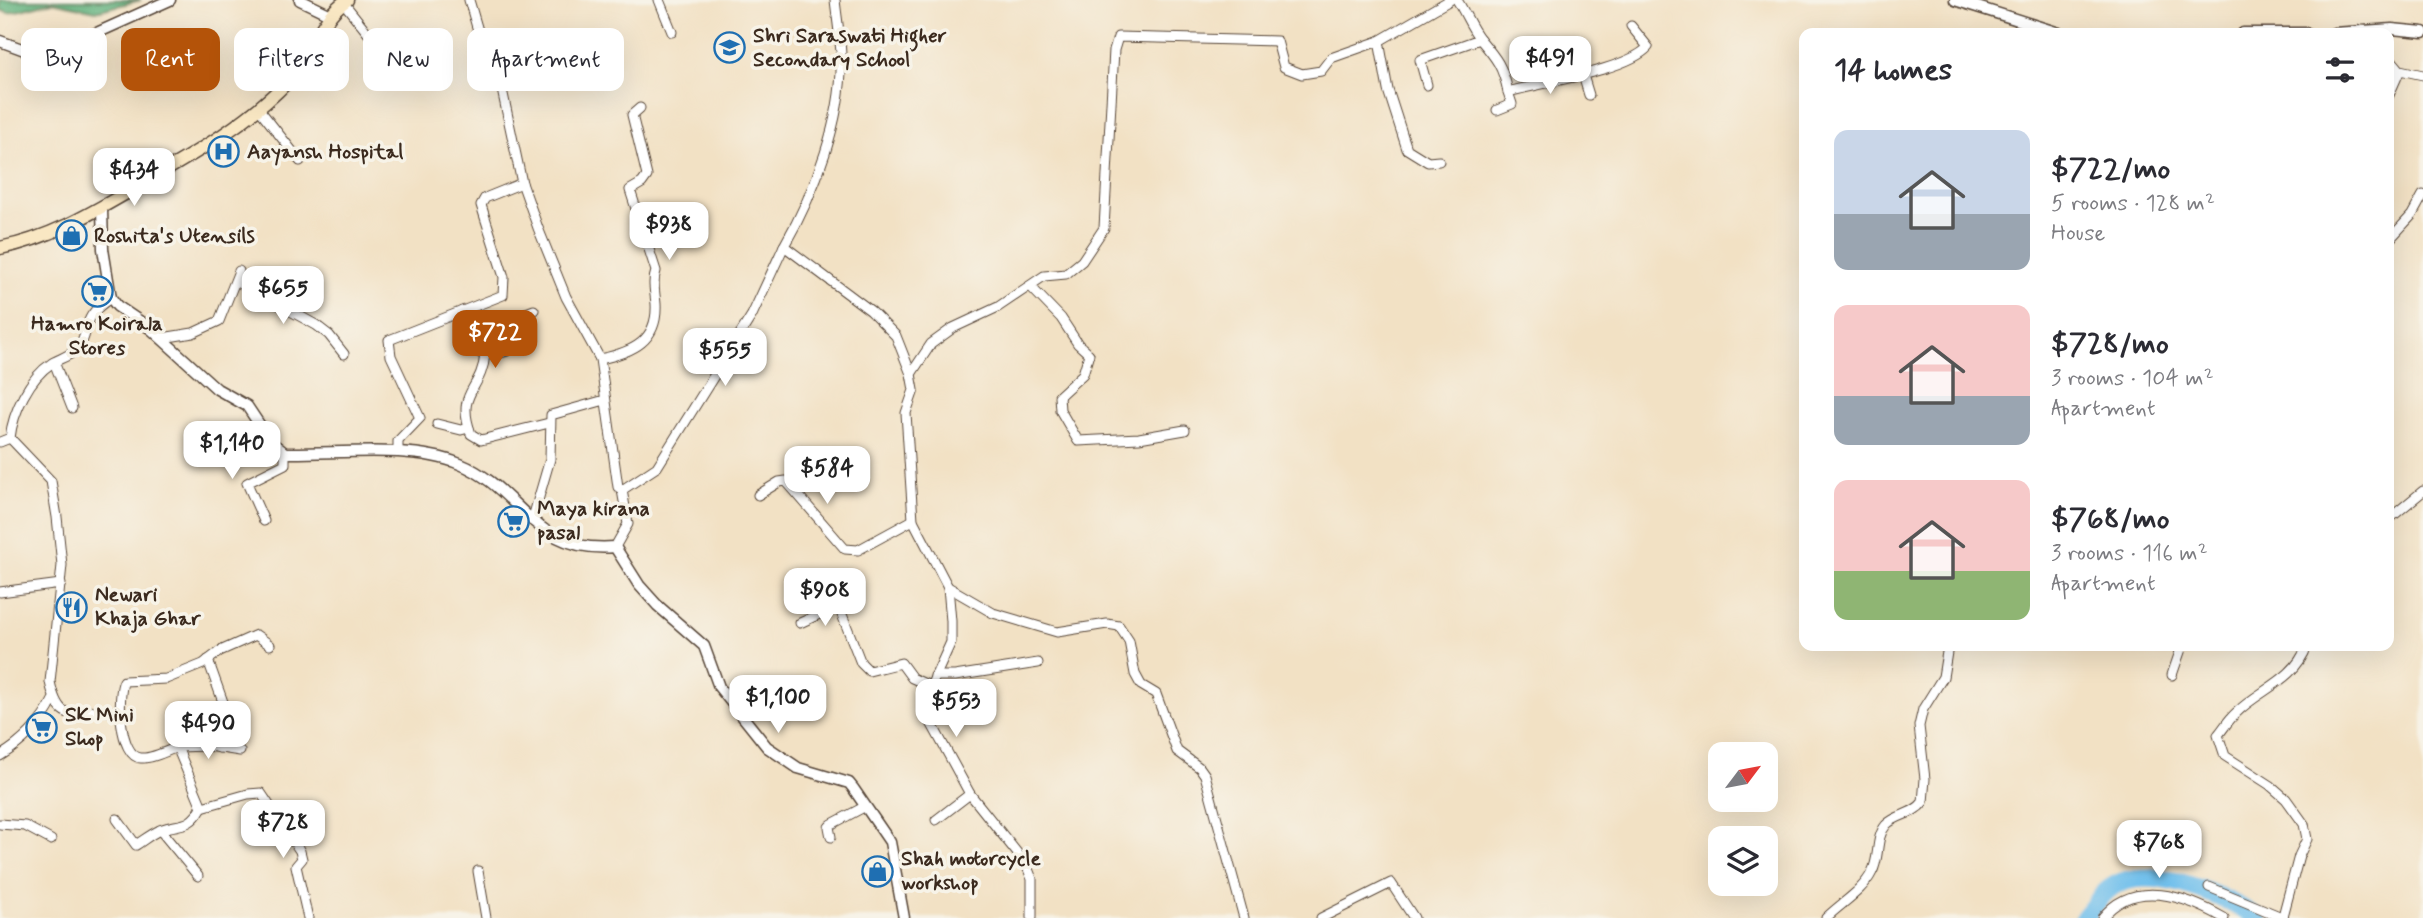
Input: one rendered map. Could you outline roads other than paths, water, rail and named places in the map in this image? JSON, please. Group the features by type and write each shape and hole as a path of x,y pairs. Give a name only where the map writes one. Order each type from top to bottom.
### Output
{"main road":[{"path":"0,248 53,233 102,208 208,146 258,109 291,79 331,15 345,1"}],"street":[{"path":"0,41 38,55 50,54 170,0"},
{"path":"300,0 331,15"},
{"path":"469,0 481,41 500,80 522,183 566,297 600,359 615,477 618,487 622,489 628,524 615,547"},
{"path":"659,0 672,32"},
{"path":"622,489 657,467 752,315 820,168 832,122 841,56 835,0"},
{"path":"911,373 931,344 953,328 998,307 1044,276 1066,274 1082,261 1104,228 1114,50 1118,37 1278,41 1284,68 1302,74 1321,71 1331,58 1379,41 1450,0"},
{"path":"1457,0 1480,39 1490,47 1503,72 1512,104 1497,110"},
{"path":"1955,0 2043,28"},
{"path":"345,1 365,28"},
{"path":"1508,92 1622,63 1647,49 1631,26"},
{"path":"2394,32 2423,33"},
{"path":"1427,85 1420,60 1480,39"},
{"path":"1379,41 1388,90 1407,149 1428,162 1439,161"},
{"path":"2394,63 2400,70 2423,75"},
{"path":"2394,84 2400,70"},
{"path":"1582,72 1589,95"},
{"path":"600,359 639,345 652,334 657,319 653,279 656,271 630,190 642,183 647,176 632,116 640,108"},
{"path":"258,109 300,161"},
{"path":"398,451 398,441 420,418 388,349 389,340 503,295 504,277 481,205 485,198 522,183"},
{"path":"2394,235 2412,215 2423,195"},
{"path":"102,208 103,249 111,298 117,306 162,338 217,389 247,406 271,442 285,453 398,451 427,454 471,469 496,487 532,521 566,542 615,547"},
{"path":"784,246 871,311 896,336 911,373 914,390 906,413 913,520 948,587 951,642 926,697 928,717 970,794 1026,864 1032,880 1032,918"},
{"path":"162,338 193,333 215,324 223,315 240,271"},
{"path":"236,281 316,325 329,334 344,354"},
{"path":"1030,286 1061,318 1077,344 1089,354 1083,374 1059,396 1060,410 1078,441 1139,438 1185,430"},
{"path":"0,756 15,747 46,715 53,700 50,682 52,642 62,565 51,481 4,440 33,382 54,362 76,349 90,314 111,298"},
{"path":"462,311 480,353 492,356 508,352 523,343 515,322 521,315 534,310"},
{"path":"485,354 484,372 469,392 464,409 471,434 481,440 549,423"},
{"path":"54,362 72,408"},
{"path":"532,521 550,459 551,415 605,400"},
{"path":"437,424 461,430 469,428"},
{"path":"264,521 247,483 285,464 285,453"},
{"path":"758,495 779,482 786,481 845,549 850,551 858,550 913,520"},
{"path":"2394,515 2423,491"},
{"path":"615,547 639,585 657,605 704,646 722,692 767,747 798,768 849,783 890,842 905,918"},
{"path":"0,593 61,584"},
{"path":"830,584 861,663 869,671 901,663 912,678 930,686"},
{"path":"948,587 1012,620 1057,632 1107,624 1119,626 1125,632 1135,674 1141,685 1156,694 1177,751 1205,775 1244,918"},
{"path":"800,623 837,606"},
{"path":"240,751 177,747 142,759 134,756 129,751 120,714 119,690 124,681 166,680 256,635 270,645"},
{"path":"1826,918 1850,894 1863,887 1874,869 1885,826 1916,810 1923,803 1925,779 1919,726 1923,709 1943,677 1947,651"},
{"path":"2172,675 2180,651"},
{"path":"2209,887 2283,917 2294,884 2299,856 2307,839 2304,824 2278,792 2225,756 2218,735 2236,712 2287,675 2302,660 2305,651"},
{"path":"208,660 223,702 219,748"},
{"path":"935,676 955,676 1038,663"},
{"path":"53,700 68,715 112,711 120,714"},
{"path":"177,747 202,807"},
{"path":"117,819 136,845 160,830 175,829 195,820 202,807 261,793 300,850 302,859 296,866 308,918"},
{"path":"936,820 970,794"},
{"path":"831,837 829,827 832,824 864,807"},
{"path":"0,824 25,826 51,840"},
{"path":"160,830 198,876"},
{"path":"478,872 486,918"},
{"path":"1321,918 1391,883 1414,918"},
{"path":"2102,918 2139,893 2175,896 2224,918"}],"waterway":[{"path":"2084,918 2109,889 2125,881 2144,878 2164,879 2205,891 2258,918"}],"place":[{"name":"Shri Saraswati Higher Secondary School","path":"730,48"},
{"name":"Aayansh Hospital","path":"224,152"},
{"name":"Roshita's Utensils","path":"71,236"},
{"name":"Hamro Koirala Stores","path":"97,292"},
{"name":"Maya kirana pasal","path":"514,521"},
{"name":"Newari Khaja Ghar","path":"72,607"},
{"name":"SK Mini Shop","path":"42,727"},
{"name":"Shah motorcycle workshop","path":"878,871"}]}
